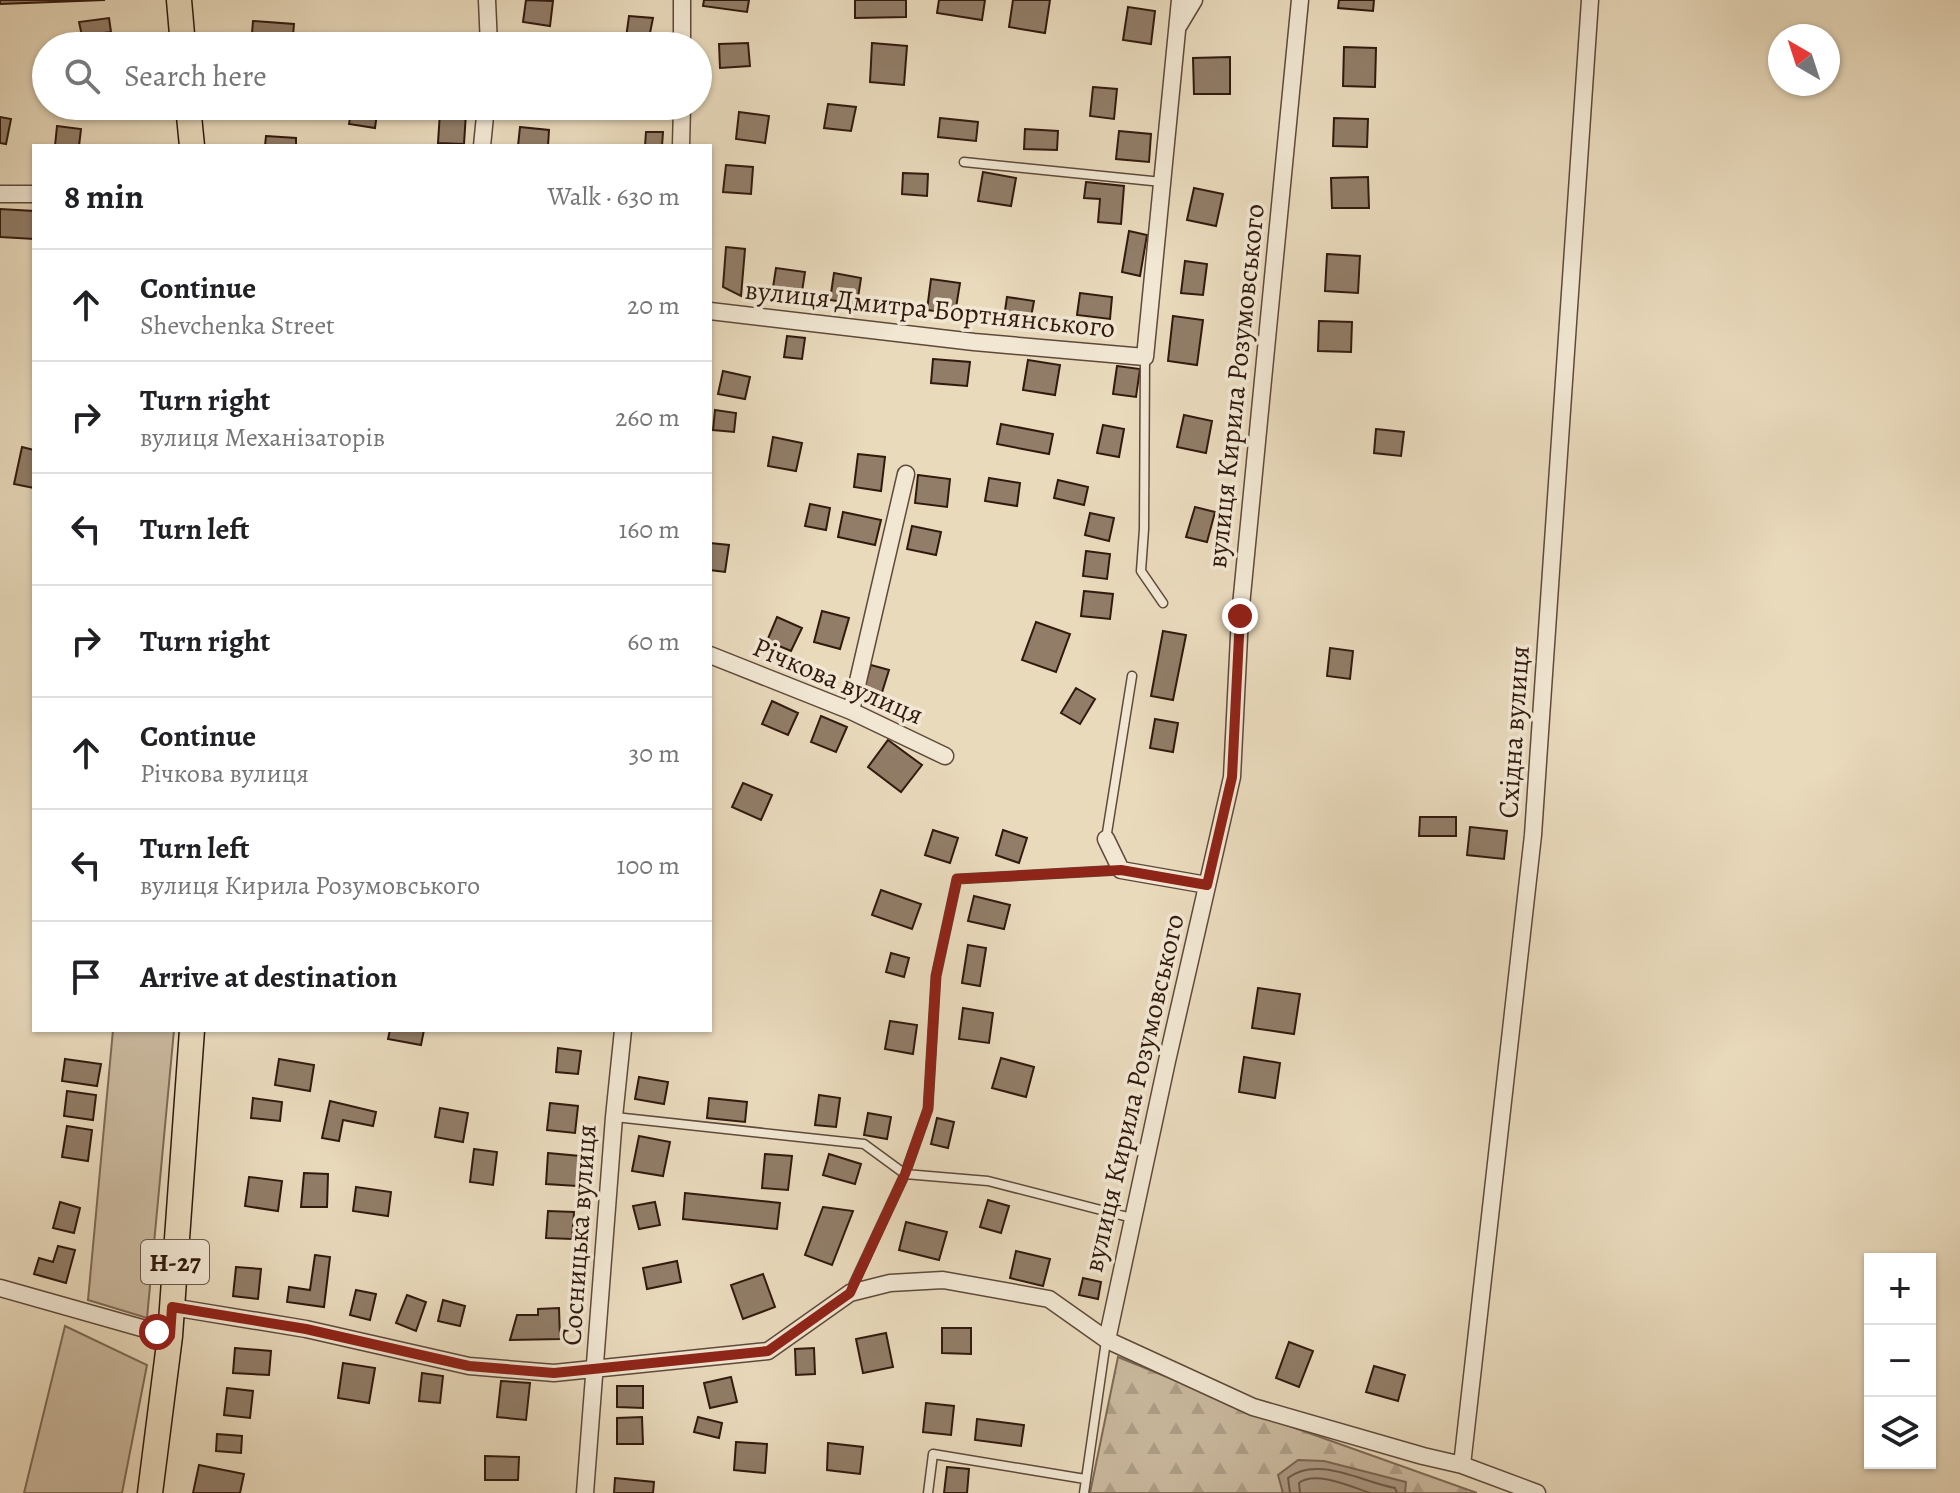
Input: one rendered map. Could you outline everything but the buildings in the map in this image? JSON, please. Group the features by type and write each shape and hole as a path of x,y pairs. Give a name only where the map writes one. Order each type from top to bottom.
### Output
{"main road":[{"path":"179,0 182,32"},
{"path":"189,120 192,144"},
{"name":"Н-27","path":"150,1493 170,1336 192,1032"}],"street":[{"path":"487,0 488,32"},
{"path":"682,0 682,32"},
{"path":"1145,357 1180,0"},
{"path":"1176,30 1194,0"},
{"name":"вулиця Кирила Розумовського","path":"1107,1340 1232,777 1240,616 1300,0"},
{"name":"Східна вулиця","path":"1462,1465 1533,835 1590,0"},
{"path":"482,144 485,120"},
{"path":"681,144 682,120"},
{"path":"0,194 32,194"},
{"name":"вулиця Дмитра Бортнянського","path":"712,311 974,342 1145,357"},
{"path":"851,711 906,474"},
{"name":"Річкова вулиця","path":"712,656 851,711 945,756"},
{"path":"1106,839 1121,870 1207,885"},
{"name":"Сосницька вулиця","path":"585,1493 623,1032"},
{"path":"172,1307 306,1329 469,1366 554,1373 768,1351 850,1293 890,1283 943,1280 1049,1299 1107,1340 1253,1407 1462,1465 1537,1493"},
{"path":"0,1288 170,1336"}],"lane":[{"path":"964,162 1162,182"},
{"path":"1145,357 1141,571 1163,603"},
{"path":"1106,839 1132,676"},
{"path":"850,1293 905,1174 928,1109 936,976 957,879 1121,870"},
{"path":"614,1117 864,1144 905,1174 988,1181 1132,1218"},
{"path":"1084,1493 1107,1340"},
{"path":"928,1493 933,1454 1085,1479"}],"green space":[{"path":"113,1032 174,1032 147,1318 88,1300"},
{"path":"65,1326 147,1365 122,1493 24,1493"},
{"path":"1118,1357 1278,1422 1477,1493 1090,1493"}],"water":[{"path":"1298,1460 1324,1461 1406,1482 1405,1493 1283,1493 1278,1475"}],"route":[{"path":"157,1332 170,1336 172,1307 306,1329 469,1366 554,1373 768,1351 850,1293 905,1174 928,1109 936,976 957,879 1121,870 1207,885 1232,777 1240,616"}]}
